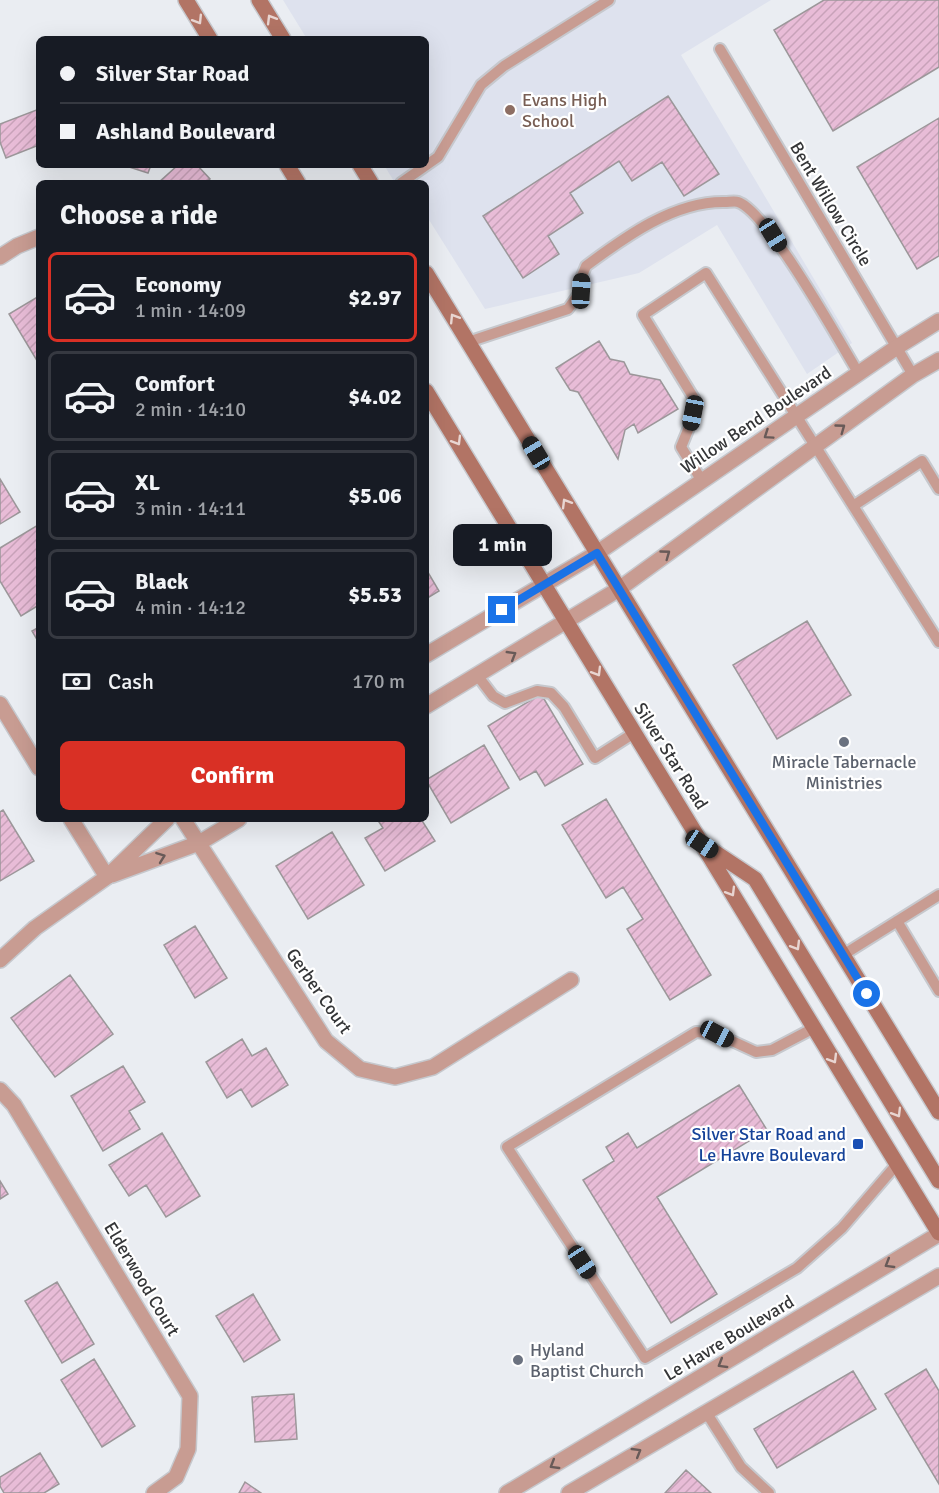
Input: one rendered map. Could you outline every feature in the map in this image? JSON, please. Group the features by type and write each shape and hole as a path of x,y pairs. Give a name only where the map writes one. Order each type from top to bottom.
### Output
{"main road":[{"path":"186,0 208,36"},
{"path":"259,0 281,36"},
{"path":"429,278 939,1112"},
{"name":"Silver Star Road","path":"429,396 939,1234"},
{"path":"702,844 755,879 939,1181"}],"street":[{"path":"0,257 17,246 36,238"},
{"name":"Willow Bend Boulevard","path":"429,653 597,553 897,347 939,321"},
{"path":"429,704 619,589 913,375 939,360"},
{"path":"0,704 36,763"},
{"path":"73,822 107,877"},
{"path":"0,960 35,928 107,877 163,822"},
{"name":"Gerber Court","path":"185,822 326,1041 360,1069 395,1077 433,1067 571,980"},
{"path":"107,877 199,843 234,822"},
{"name":"Elderwood Court","path":"0,1090 14,1105 190,1396 188,1449 176,1477 154,1493"},
{"name":"Le Havre Boulevard","path":"507,1493 939,1234"},
{"path":"568,1493 939,1276"}],"lane":[{"path":"429,163 438,157 481,85 504,66 609,0"},
{"name":"Bent Willow Circle","path":"720,49 913,375"},
{"path":"405,180 422,168"},
{"path":"468,342 567,309 581,291 582,276 586,266 667,214 690,205 714,201 738,202 754,213 773,235 859,374"},
{"path":"702,481 681,447 690,425 695,400 643,315 706,273 939,642"},
{"path":"853,506 922,461 939,489"},
{"path":"477,675 492,696 505,703 537,691 551,693 564,707 595,758 634,733"},
{"path":"843,955 939,895"},
{"path":"897,921 939,991"},
{"path":"814,1028 772,1050 756,1052 717,1034 696,1032 507,1147 645,1358 797,1268 842,1228 897,1164"},
{"path":"706,1412 741,1467 769,1493"}],"shaded area":[{"path":"283,0 771,0 681,55 852,343 807,374 717,225 639,273 485,309 429,220 429,180 393,180 386,168 429,168 429,36 305,36"}],"building":[{"path":"824,0 939,0 939,67 833,131 774,30"},
{"path":"668,96 719,174 684,196 662,162 632,181 619,161 570,193 583,213 548,236 559,254 523,278 483,216"},
{"path":"36,110 36,146 6,158 0,142 0,124"},
{"path":"939,118 939,256 917,269 857,167"},
{"path":"132,168 150,168 148,173"},
{"path":"175,168 200,168 210,179 209,180 161,180"},
{"path":"36,298 36,359 9,314"},
{"path":"599,341 610,359 624,362 630,374 660,380 678,409 638,433 634,424 625,430 618,459 578,392 570,390 556,368"},
{"path":"0,479 20,512 0,524"},
{"path":"36,526 36,607 21,616 0,581 0,548"},
{"path":"429,574 439,591 429,597"},
{"path":"807,621 851,695 777,739 733,665"},
{"path":"541,694 583,764 545,786 536,771 520,780 488,726"},
{"path":"484,745 509,788 451,823 429,785 429,778"},
{"path":"606,799 711,975 670,1000 627,929 643,919 623,887 606,898 562,825"},
{"path":"3,810 34,861 0,881 0,812"},
{"path":"379,822 423,822 435,841 385,871 365,838 383,828"},
{"path":"332,832 364,885 308,919 276,866"},
{"path":"195,926 227,978 195,998 164,945"},
{"path":"70,975 113,1034 55,1077 11,1018"},
{"path":"242,1039 252,1056 266,1048 288,1085 252,1107 241,1089 227,1098 206,1062"},
{"path":"123,1066 145,1102 129,1111 140,1129 103,1151 71,1096"},
{"path":"739,1085 767,1130 657,1197 717,1294 671,1323 583,1180 614,1161 606,1147 628,1133 637,1148"},
{"path":"162,1133 200,1196 166,1217 146,1185 129,1196 109,1165"},
{"path":"0,1181 8,1194 0,1199"},
{"path":"57,1282 94,1344 62,1363 25,1301"},
{"path":"253,1294 280,1340 244,1362 216,1316"},
{"path":"94,1359 135,1426 102,1447 61,1380"},
{"path":"926,1369 939,1391 939,1484 885,1394"},
{"path":"853,1371 876,1409 777,1468 754,1429"},
{"path":"294,1394 297,1439 255,1442 252,1397"},
{"path":"40,1453 59,1484 44,1493 4,1493 0,1486 0,1477"},
{"path":"686,1470 711,1493 665,1493"},
{"path":"245,1482 261,1493 239,1493"}],"place":[{"name":"Evans High School","path":"510,110"},
{"name":"Miracle Tabernacle Ministries","path":"844,742"},
{"name":"Silver Star Road and Le Havre Boulevard","path":"858,1144"},
{"name":"Hyland Baptist Church","path":"518,1360"}],"route":[{"path":"502,610 597,553 867,994"}]}
